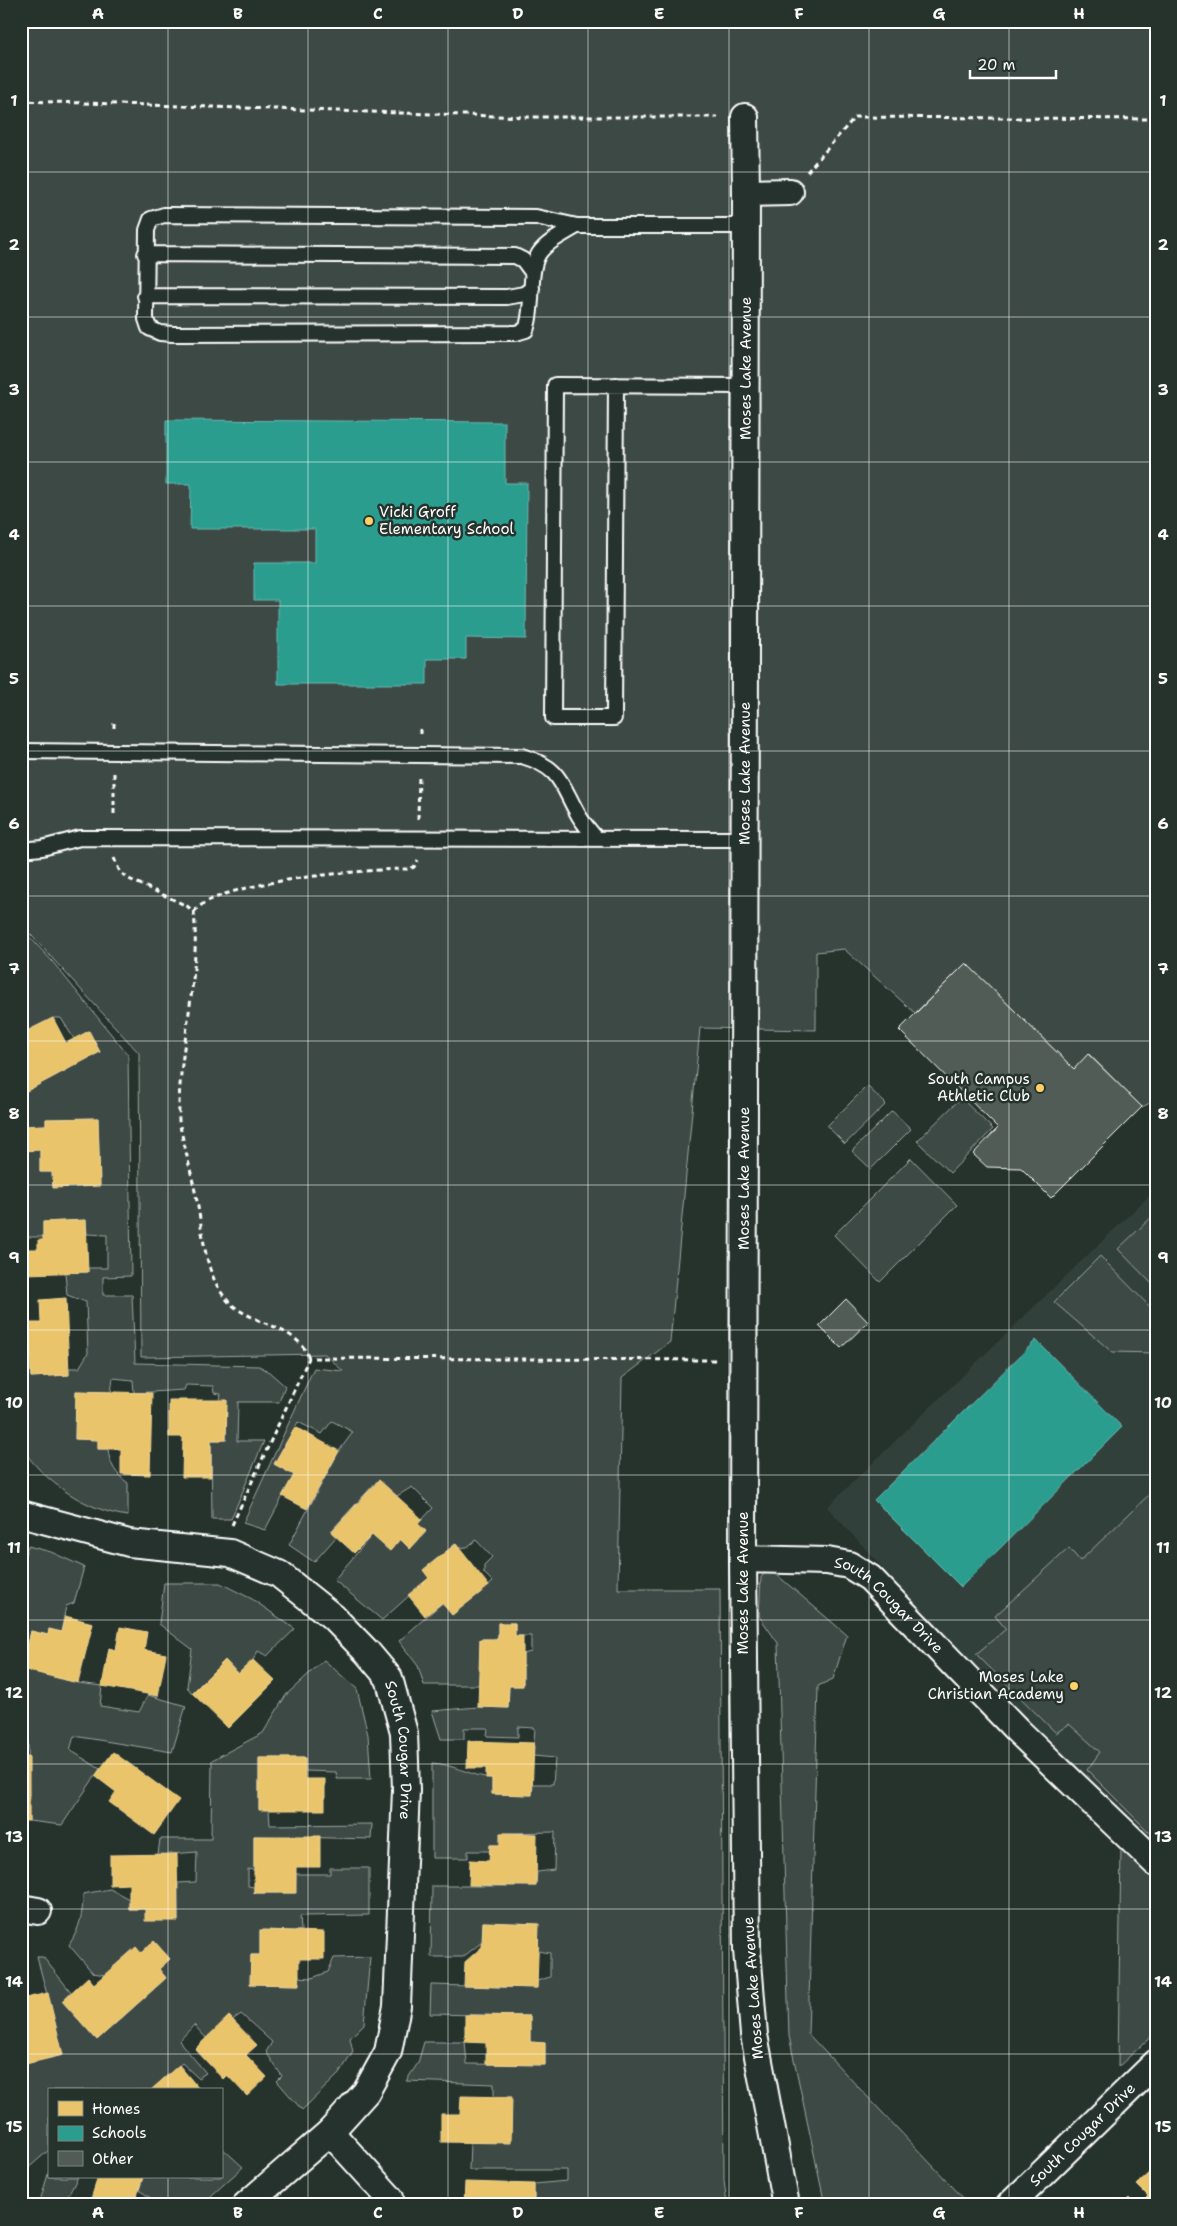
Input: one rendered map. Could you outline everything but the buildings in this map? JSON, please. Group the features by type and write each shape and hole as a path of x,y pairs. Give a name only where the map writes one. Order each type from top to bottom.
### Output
{"street":[{"name":"Moses Lake Avenue","path":"746,117 743,1559 747,1950 754,2035 786,2205"},
{"path":"746,192 790,192"},
{"name":"South Cougar Drive","path":"21,1514 129,1543 230,1553 279,1574 333,1617 368,1652 389,1678 404,1733 406,1790 397,2006 388,2052 366,2092 330,2132 246,2205"},
{"name":"South Cougar Drive","path":"743,1559 827,1561 848,1565 870,1578 1017,1730 1156,1863"},
{"name":"South Cougar Drive","path":"1010,2205 1156,2063"},
{"path":"330,2132 390,2198"}],"lane":[{"path":"577,226 543,247 538,255 532,272 530,320 526,330 516,333 160,333 149,328 146,319 145,254 147,230 151,219 164,215 536,217 577,226 746,226"},
{"path":"145,254 515,256 524,260 532,272"},
{"path":"145,296 507,297 524,294 532,288"},
{"path":"616,385 614,718 553,718 555,385 616,385 746,386"},
{"path":"21,752 522,756 541,761 557,775 567,790 579,816 596,838"},
{"path":"21,850 42,848 80,838 744,838"}],"path":[{"path":"21,101 528,117 746,117"},
{"path":"790,192 855,117 1156,119"},
{"path":"114,723 114,862 120,872 135,882 187,906 194,912 192,988 178,1098 179,1121 208,1263 218,1286 231,1303 296,1339 305,1349 309,1358 232,1525"},
{"path":"309,1358 743,1360"}],"shaded area":[{"path":"21,21 1156,21 1156,1100 1142,1107 1089,1054 1074,1069 966,963 915,1013 844,949 816,952 816,1030 700,1028 670,1342 622,1378 618,1589 720,1589 724,2181 727,2205 534,2205 534,2184 567,2181 567,2170 469,2170 470,2142 494,2097 494,2084 406,2081 418,2063 424,2042 465,2042 467,2064 545,2065 545,2043 530,2042 530,2016 430,2014 431,1985 537,1988 537,1981 550,1977 550,1953 538,1951 538,1924 483,1922 482,1942 463,1957 431,1957 432,1886 536,1886 537,1872 554,1870 555,1832 501,1833 500,1845 490,1845 490,1851 468,1851 468,1858 432,1858 432,1763 492,1778 492,1794 532,1795 533,1784 553,1784 555,1758 533,1756 535,1728 518,1727 518,1737 487,1736 488,1728 464,1728 464,1739 441,1739 432,1711 478,1707 508,1708 509,1686 523,1686 523,1654 531,1652 531,1636 515,1636 515,1623 498,1623 498,1639 480,1639 479,1685 424,1685 418,1666 399,1641 442,1603 452,1615 493,1582 484,1573 484,1565 492,1557 476,1540 467,1547 458,1548 455,1544 423,1570 429,1578 382,1620 334,1580 372,1535 390,1551 400,1539 410,1549 426,1532 418,1524 433,1508 412,1487 397,1496 378,1480 331,1531 337,1536 314,1562 289,1545 339,1451 353,1432 332,1421 322,1434 298,1422 274,1464 294,1475 265,1530 243,1523 314,1368 343,1371 325,1354 141,1357 139,1053 21,924"},
{"path":"21,928 52,961 128,1055 131,1276 103,1277 103,1295 132,1295 135,1363 259,1366 268,1371 285,1386 279,1402 238,1402 237,1441 264,1441 231,1519 212,1519 211,1440 226,1440 227,1401 220,1400 221,1394 214,1393 213,1386 186,1385 184,1390 134,1393 133,1380 113,1378 111,1392 76,1391 75,1439 98,1440 98,1449 108,1449 114,1468 128,1483 128,1516 97,1508 67,1492 41,1471 21,1446 21,1324 28,1323 31,1377 69,1375 69,1368 79,1368 88,1353 86,1302 67,1295 65,1272 88,1272 88,1268 107,1268 107,1235 87,1234 86,1220 43,1222 43,1237 21,1237 21,1151 40,1150 40,1172 52,1172 53,1187 100,1185 98,1118 46,1119 46,1125 21,1126 21,1094 100,1052 89,1031 74,1039 61,1018 53,1018 21,1034"},
{"path":"867,1086 886,1104 845,1144 827,1126"},
{"path":"961,1098 993,1129 950,1173 917,1141"},
{"path":"892,1111 911,1129 871,1169 852,1151"},
{"path":"911,1158 957,1205 880,1282 834,1235"},
{"name":"Moses Lake Christian Academy","path":"1156,1189 1156,1866 827,1507"},
{"path":"1156,1213 1156,1288 1118,1249"},
{"path":"1100,1256 1156,1313 1156,1353 1112,1352 1054,1302"},
{"path":"1156,1488 1156,1839 1087,1770 1100,1752 1069,1724 1056,1733 976,1654 1006,1629 995,1616 1069,1548 1080,1561"},
{"path":"28,1546 51,1552 84,1567 74,1603 66,1606 61,1632 49,1629 48,1635 31,1631 22,1669 78,1683 102,1686 100,1706 139,1712 148,1695 186,1706 172,1752 74,1736 70,1750 100,1769 62,1825 29,1821 28,1740 21,1739 21,1567"},
{"path":"770,1569 847,1635 833,1679 818,1686 808,2034 968,2203 967,2205 825,2205 789,2036 778,1643 759,1616 761,1577"},
{"path":"164,1583 220,1583 252,1599 295,1629 267,1656 258,1651 253,1660 238,1674 225,1660 192,1693 187,1687 192,1649 159,1624"},
{"path":"324,1660 357,1689 368,1735 371,1779 337,1779 336,1772 305,1771 305,1758 259,1758 259,1809 269,1810 270,1825 372,1824 371,1839 254,1836 254,1870 248,1869 248,1886 254,1887 254,1893 295,1893 296,1874 330,1874 330,1868 369,1868 369,1915 300,1916 301,1931 260,1930 260,1955 251,1955 250,1984 298,1985 299,1977 312,1978 328,1972 334,1958 370,1957 364,2024 350,2038 353,2052 339,2074 302,2110 277,2081 282,2076 266,2052 272,2042 241,2014 206,2038 194,2025 179,2041 206,2073 198,2078 182,2063 153,2088 48,2088 48,2151 26,2170 24,2205 21,2205 21,2065 63,2055 37,1957 43,1957 71,1992 62,2001 97,2040 166,1978 159,1969 170,1959 154,1941 141,1953 105,1975 93,1973 69,1945 80,1921 83,1894 110,1889 129,1899 129,1909 145,1909 178,1921 178,1883 196,1882 197,1852 158,1855 160,1839 211,1839 212,1760 263,1733 286,1695"},
{"path":"1121,1844 1156,1879 1156,2032 1118,2067"},
{"path":"222,2148 243,2167 201,2205 161,2205 139,2190 143,2178 222,2178"},
{"path":"48,2174 48,2178 77,2178 63,2205 40,2201"},
{"path":"309,2199 330,2200 335,2205 296,2205"}],"place":[{"name":"Vicki Groff Elementary School","path":"369,521"},
{"name":"South Campus Athletic Club","path":"1040,1088"},
{"name":"Moses Lake Christian Academy","path":"1074,1686"}]}
